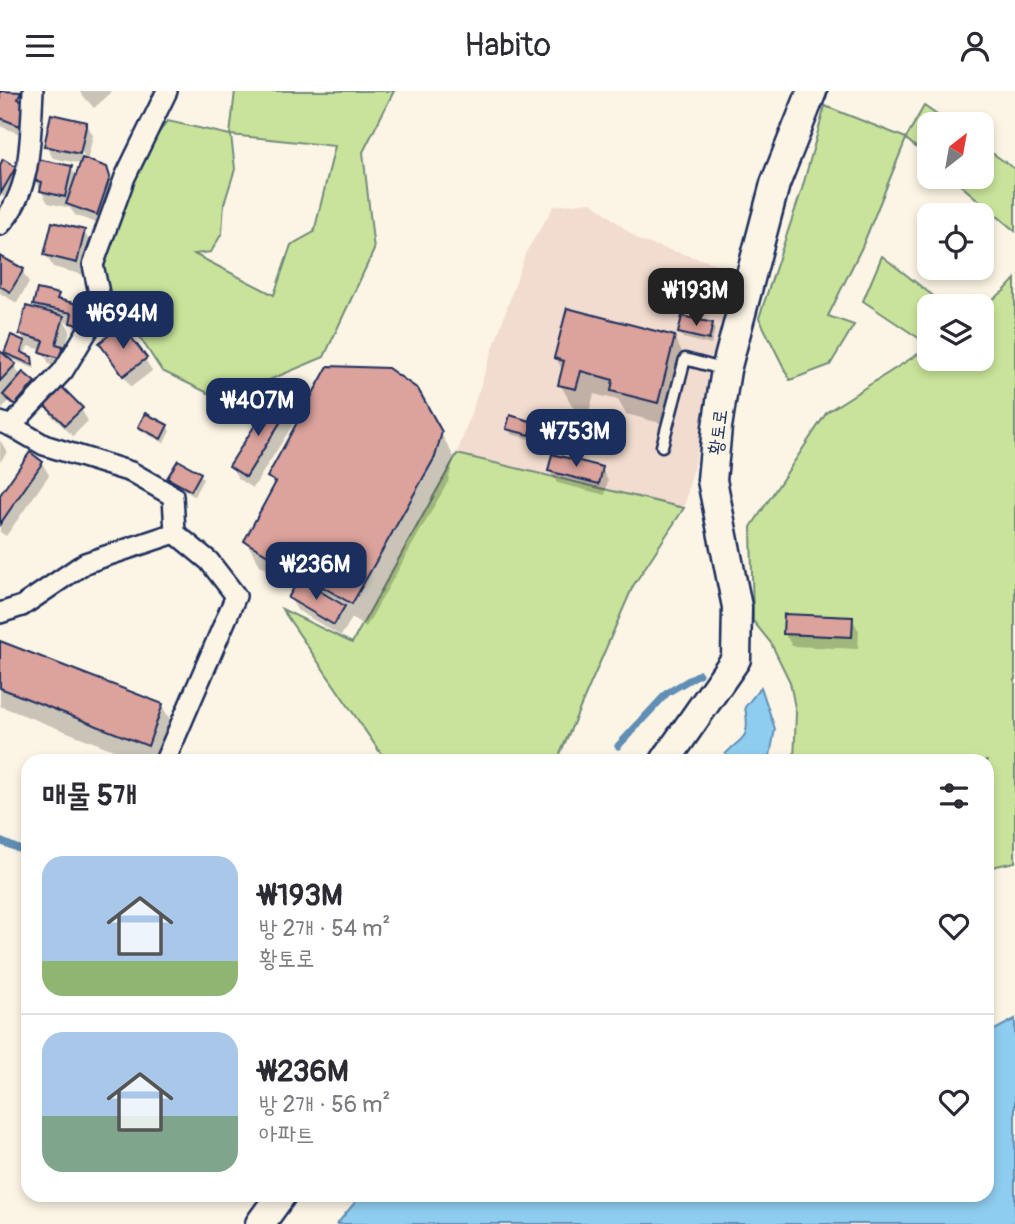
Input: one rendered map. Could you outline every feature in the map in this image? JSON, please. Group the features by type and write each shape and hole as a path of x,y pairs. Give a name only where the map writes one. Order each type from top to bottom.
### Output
{"main road":[{"name":"황토로","path":"670,754 736,659 737,607 712,480 726,370 775,184 812,91"},
{"path":"260,1224 276,1202"}],"street":[{"path":"0,225 10,214 29,165 33,91"},
{"path":"167,91 125,177 93,265 102,307 63,371 5,424 44,445 131,472 173,496 175,533 209,561 236,596 167,754"},
{"path":"0,613 22,606 85,563 175,533"}],"lane":[{"path":"662,446 685,359 726,370"}],"shaded area":[{"path":"592,202 640,241 740,271 684,508 457,454 526,252 554,206"}],"green space":[{"path":"235,91 394,91 363,152 374,250 324,357 269,380 250,413 162,371 101,278 115,227 146,148 168,121 230,135","holes":["231,135 335,146 314,232 291,245 274,295 194,254 211,252 222,233 224,204 235,169"]},
{"path":"825,106 906,138 917,118 917,148 906,139 862,247 828,316 854,325 830,365 790,380 759,318 802,189"},
{"path":"924,106 933,112 921,112"},
{"path":"994,154 1015,169 1015,231 994,213 994,203 982,203 965,189 994,189"},
{"path":"882,256 931,294 917,294 917,337 863,301"},
{"path":"1015,279 1015,862 994,866 994,754 794,754 796,713 790,682 771,643 753,621 751,527 827,412 917,355 917,371 994,371 994,298"},
{"path":"457,454 684,508 633,586 560,754 381,754 282,609 352,643"}],"water":[{"path":"761,687 775,729 770,754 726,754 745,734 745,707"},
{"path":"1015,1019 1015,1224 337,1224 355,1202 994,1202 994,1030"}],"building":[{"path":"0,91 21,92 18,99 29,103 20,126 0,118"},
{"path":"51,114 87,122 80,154 44,146"},
{"path":"82,158 107,167 110,177 97,215 66,204"},
{"path":"3,159 16,167 1,193 0,165"},
{"path":"37,159 72,166 65,197 40,191 42,182 33,180"},
{"path":"52,222 85,230 77,263 44,255"},
{"path":"0,256 24,269 10,292 0,286"},
{"path":"37,289 59,294 57,299 78,304 80,295 90,297 83,326 70,323 72,313 33,305"},
{"path":"26,306 64,316 56,344 63,346 59,358 40,352 44,341 19,334"},
{"path":"567,308 675,336 658,403 611,391 613,380 581,371 576,389 558,385 564,361 554,358"},
{"path":"682,316 713,323 709,340 678,333"},
{"path":"122,325 147,358 123,376 99,343"},
{"path":"11,335 25,341 21,352 32,357 33,365 4,353"},
{"path":"0,351 16,364 0,381"},
{"path":"328,366 388,368 418,389 442,432 435,457 352,604 244,541 276,482 267,477"},
{"path":"23,372 35,382 15,405 3,395"},
{"path":"61,386 83,408 65,425 43,404"},
{"path":"271,400 288,410 246,477 229,466"},
{"path":"145,413 168,425 161,439 138,427"},
{"path":"510,415 533,422 530,435 506,429"},
{"path":"30,452 43,462 0,524 0,495"},
{"path":"552,454 603,467 599,484 548,471"},
{"path":"178,460 201,473 191,491 167,478"},
{"path":"299,579 345,606 334,625 288,598"},
{"path":"784,614 853,617 852,637 783,634"},
{"path":"0,641 163,704 148,746 0,688"}],"waterway":[{"path":"618,746 667,693 699,674"},
{"path":"0,841 21,850"}]}
